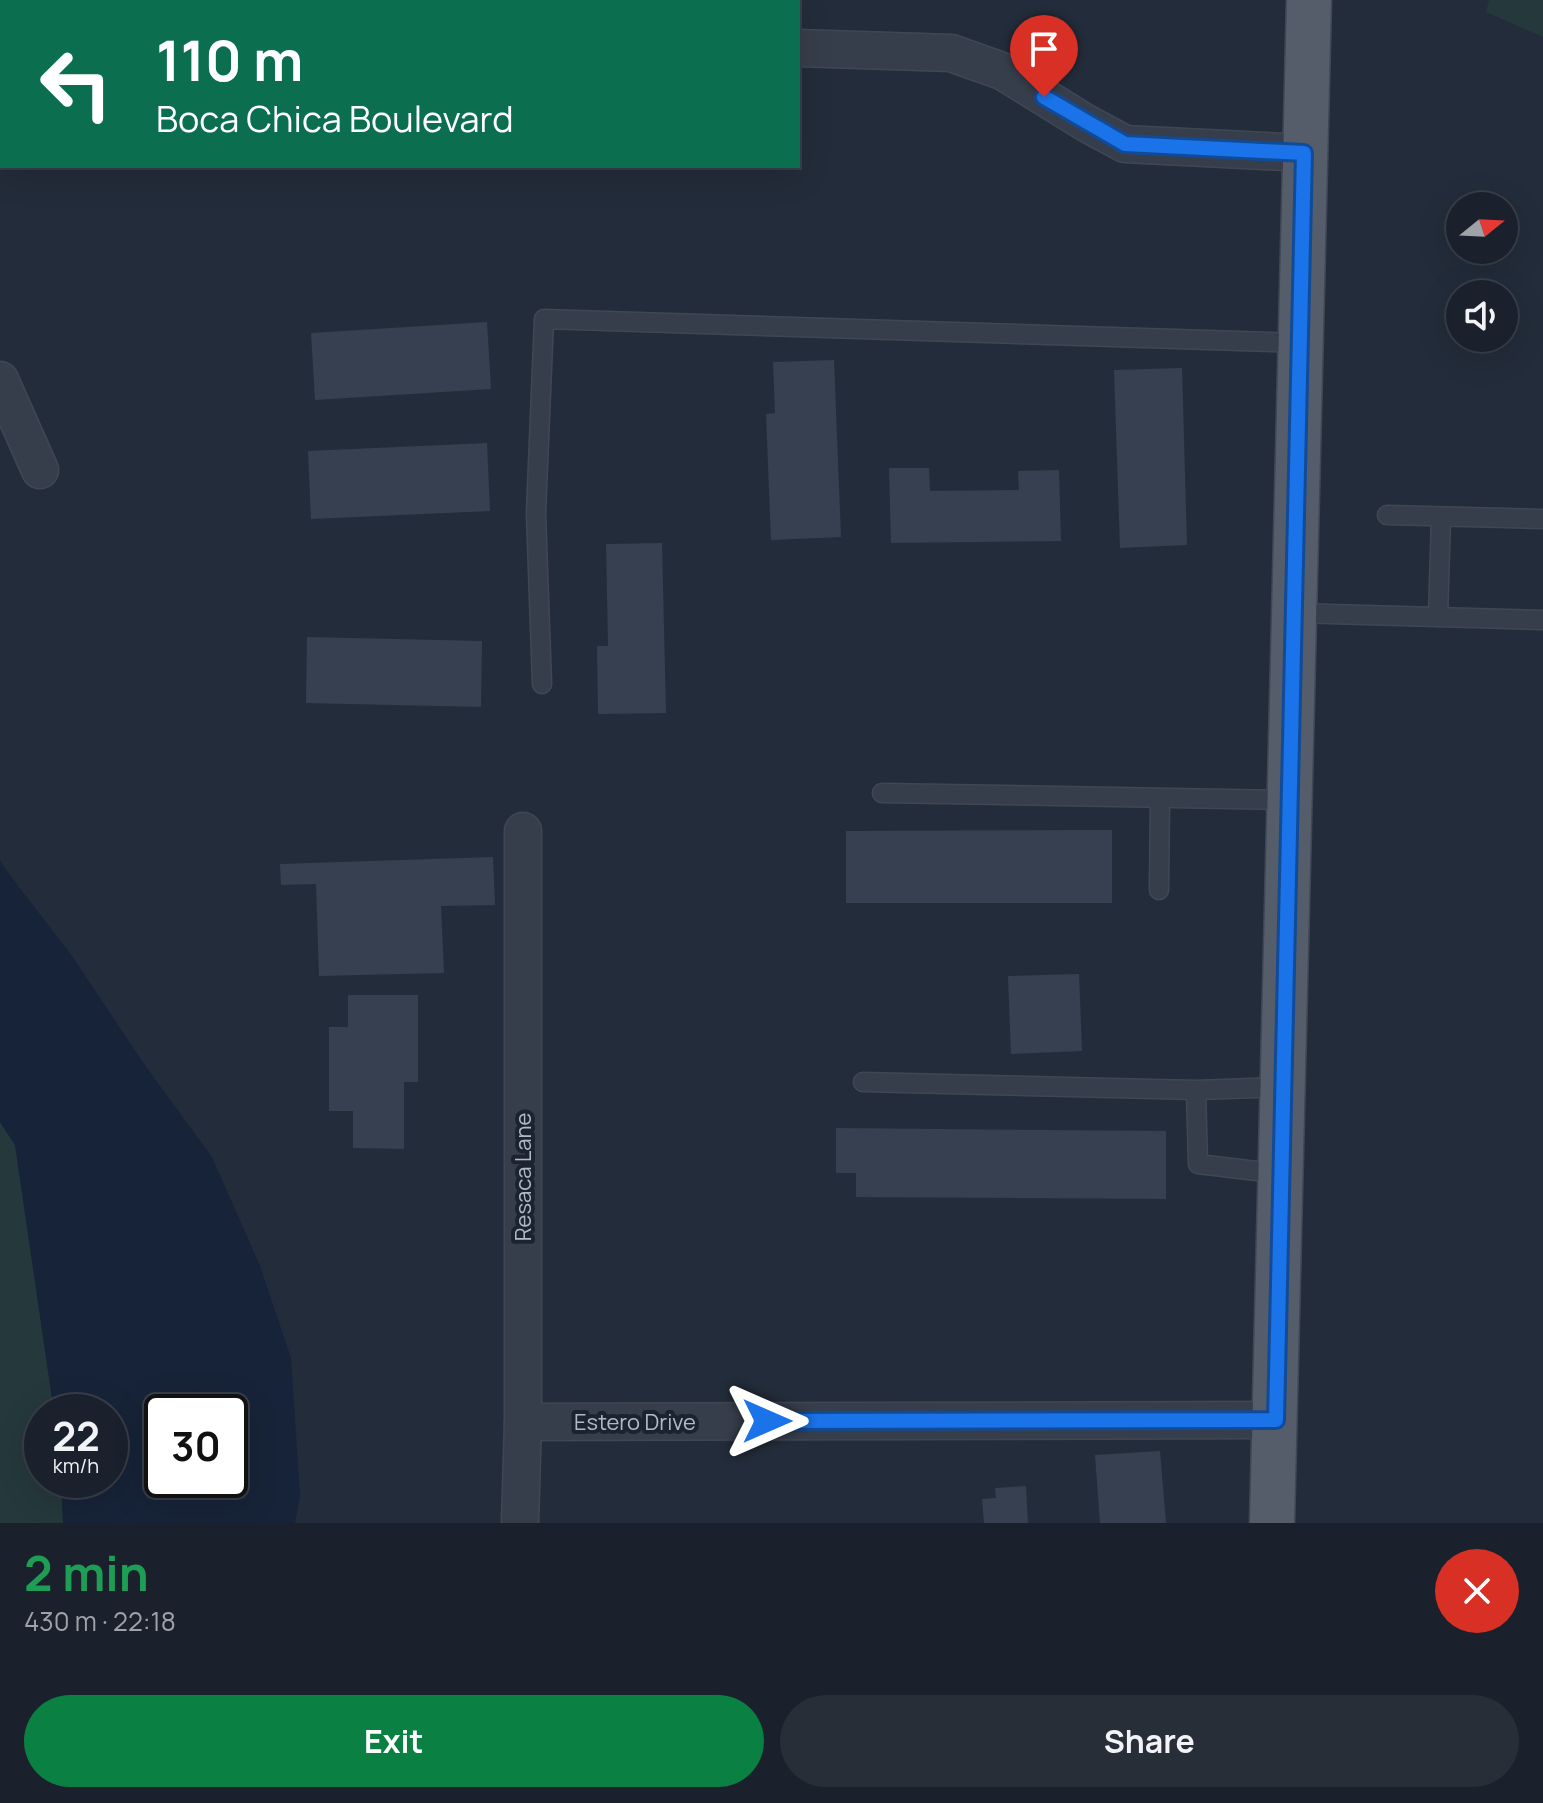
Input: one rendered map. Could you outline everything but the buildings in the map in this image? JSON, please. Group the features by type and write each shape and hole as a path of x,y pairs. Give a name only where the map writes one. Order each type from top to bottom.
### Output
{"main road":[{"path":"1272,1523 1309,0"}],"street":[{"path":"800,48 951,53 1002,71 1125,144 1304,153"},
{"path":"0,380 40,470"},
{"name":"Resaca Lane","path":"520,1523 523,1422 523,831"},
{"name":"Estero Drive","path":"523,1422 1276,1420"}],"lane":[{"path":"542,684 536,513 544,319 1300,343"},
{"path":"1387,515 1543,519"},
{"path":"1438,617 1441,517"},
{"path":"1294,613 1543,620"},
{"path":"882,793 1290,800"},
{"path":"1159,890 1160,798"},
{"path":"863,1082 1196,1090 1283,1087"},
{"path":"1196,1090 1198,1164 1282,1174"}],"green space":[{"path":"1489,0 1543,0 1543,37 1486,12"},
{"path":"0,1122 15,1145 51,1394 24,1394 24,1498 62,1498 63,1523 0,1523"}],"water":[{"path":"0,860 72,956 144,1064 212,1157 260,1266 291,1358 300,1496 295,1523 63,1523 62,1498 128,1498 128,1394 51,1394 15,1145 0,1122"}],"route":[{"path":"767,1421 1276,1420 1304,153 1125,144 1044,97"}]}
